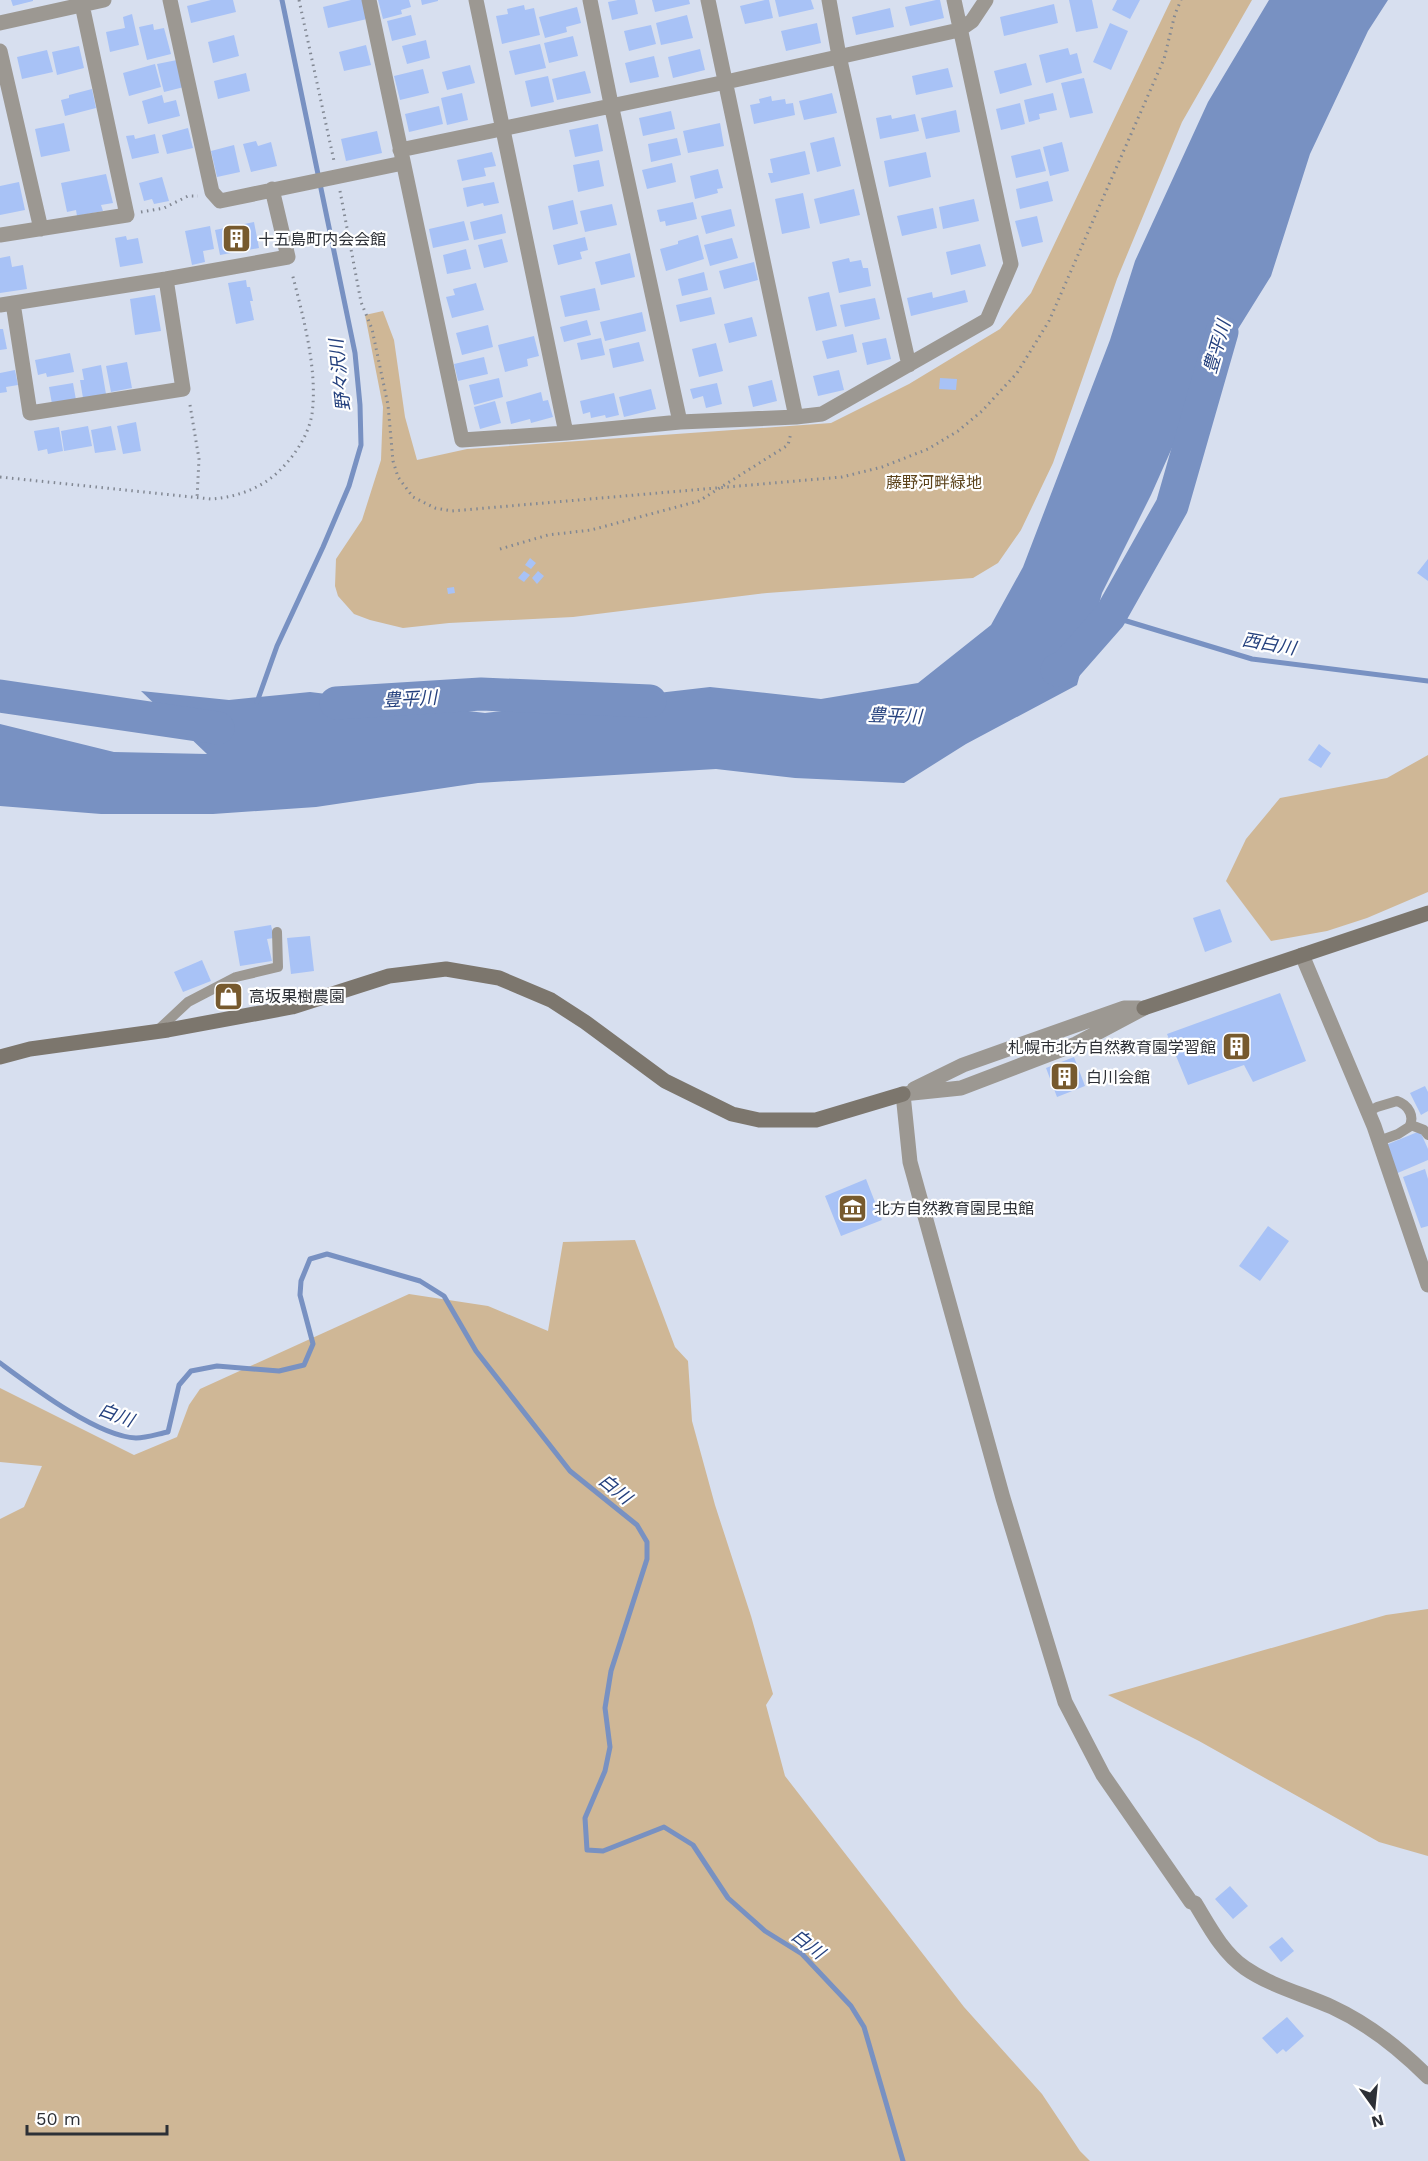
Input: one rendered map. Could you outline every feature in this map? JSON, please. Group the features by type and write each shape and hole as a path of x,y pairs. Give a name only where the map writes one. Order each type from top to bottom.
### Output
{"street":[{"path":"0,23 82,2 104,0"},
{"path":"170,0 212,192 220,201 335,178 501,129 959,30 972,21 986,0"},
{"path":"369,0 462,440 680,422 822,414 987,320 1011,264 954,0"},
{"path":"476,0 566,433"},
{"path":"590,0 680,422"},
{"path":"708,0 796,417"},
{"path":"829,0 839,56 909,365"},
{"path":"0,235 127,214 82,2"},
{"path":"0,51 41,229"},
{"path":"166,279 183,389 30,413 6,304 288,257 279,189"},
{"path":"903,1094 962,1088 1076,1044 1144,1008 1428,913"},
{"path":"1302,956 1368,1112 1428,1285"},
{"path":"0,1057 30,1049 157,1031 292,1007 389,976 446,969 500,978 551,1000 585,1022 664,1082 732,1114 759,1120 816,1120 903,1094 974,1061 1124,1008 1144,1008"},
{"path":"903,1094 910,1162 1003,1498 1065,1702 1103,1775 1191,1902 1195,1903 1217,1940 1244,1967 1280,1987 1334,2008 1377,2032 1428,2077"}],"lane":[{"path":"157,1031 188,1002 226,982 236,977 278,968 277,932"},
{"path":"1368,1112 1397,1101 1407,1107 1412,1125"},
{"path":"1412,1125 1424,1130 1428,1135"},
{"path":"1379,1141 1398,1134 1412,1125"}],"path":[{"path":"299,0 362,302 372,329 388,405 393,461 398,477 413,497 435,508 452,511 842,477 882,467 928,449 958,431 994,400 1025,362 1049,321 1164,59 1175,14 1181,0"},
{"path":"127,214 164,208 188,196 217,198"},
{"path":"0,477 196,498 224,498 256,488 276,476 297,451 311,415 313,375 288,257"},
{"path":"183,389 189,402 199,459 196,498"},
{"path":"500,549 548,535 591,530 699,501 788,445 796,417"}],"green space":[{"name":"藤野河畔緑地","path":"1171,0 1252,0 1182,122 1117,279 1053,463 1021,530 998,563 973,578 767,593 573,617 449,623 403,628 354,614 338,596 335,586 336,559 362,520 381,460 383,407 365,315 383,311 394,340 405,417 417,460 467,449 831,423 909,384 1000,329 1031,293"},
{"path":"1428,755 1428,892 1367,918 1327,931 1271,941 1226,881 1246,839 1280,798 1387,778"},
{"path":"635,1240 675,1347 688,1361 692,1421 715,1505 751,1616 773,1694 766,1705 785,1776 964,2007 1042,2094 1080,2151 1090,2161 0,2161 0,1519 24,1507 42,1466 0,1462 0,1388 134,1455 177,1437 189,1405 200,1389 409,1294 488,1306 548,1331 563,1242"},
{"path":"1428,1609 1428,1856 1379,1842 1199,1741 1108,1695 1386,1615"}],"water":[{"path":"1269,0 1388,0 1368,31 1310,154 1271,276 1192,403 1151,495 1102,593 1077,685 966,744 904,783 795,778 716,769 478,783 316,807 213,814 101,814 0,806 0,724 114,752 207,754 141,691 229,700 310,692 485,713 710,687 821,699 918,683 991,625 1023,567 1110,340 1135,261 1208,102"}],"building":[{"path":"11,0 33,0 33,1 13,6"},
{"path":"211,0 233,0 236,12 191,23 187,6"},
{"path":"351,0 363,0 367,19 328,28 323,7"},
{"path":"378,0 409,0 411,7 401,10 402,14 383,19"},
{"path":"421,0 438,0 438,1 422,5"},
{"path":"635,0 638,14 612,20 608,2"},
{"path":"652,0 689,0 690,4 655,12"},
{"path":"769,0 773,18 745,24 740,6"},
{"path":"775,0 811,0 814,9 779,17"},
{"path":"940,0 944,18 910,26 905,7"},
{"path":"1069,0 1092,0 1098,28 1076,32"},
{"path":"1117,0 1140,0 1130,19 1112,10"},
{"path":"1054,4 1058,23 1004,36 1000,17"},
{"path":"524,5 525,10 534,8 540,35 502,44 496,16 508,14 507,9"},
{"path":"577,7 581,23 566,27 567,32 545,38 539,17"},
{"path":"890,8 894,27 856,35 852,17"},
{"path":"132,14 139,45 110,52 106,32 125,28 123,17"},
{"path":"411,15 416,35 392,41 387,21"},
{"path":"687,15 693,38 661,45 656,23"},
{"path":"817,23 821,43 786,51 781,31"},
{"path":"1110,23 1128,31 1111,70 1093,62"},
{"path":"153,24 154,30 164,28 171,54 147,60 139,27"},
{"path":"651,25 656,44 629,51 624,31"},
{"path":"234,35 239,56 213,63 208,42"},
{"path":"573,36 578,56 549,63 544,43"},
{"path":"426,40 430,58 407,64 402,46"},
{"path":"540,44 546,68 515,75 509,51"},
{"path":"366,45 371,65 344,71 339,52"},
{"path":"79,46 84,68 57,75 52,52"},
{"path":"1068,48 1070,55 1077,53 1082,73 1046,83 1039,55"},
{"path":"700,49 705,70 673,78 668,57"},
{"path":"47,50 53,72 22,79 17,57"},
{"path":"654,56 659,77 630,83 625,63"},
{"path":"177,60 184,87 164,92 157,64"},
{"path":"1026,63 1032,85 1000,94 994,71"},
{"path":"155,64 161,87 129,96 123,73"},
{"path":"470,65 475,83 447,90 442,72"},
{"path":"948,68 953,87 916,95 912,76"},
{"path":"423,69 429,93 400,100 394,76"},
{"path":"585,71 591,93 557,100 552,79"},
{"path":"246,73 250,91 218,99 214,81"},
{"path":"548,76 554,102 531,107 525,81"},
{"path":"1084,78 1093,113 1070,118 1061,83"},
{"path":"92,89 96,108 65,116 61,100 69,98 69,95"},
{"path":"462,93 468,120 447,125 441,98"},
{"path":"832,93 837,113 804,120 799,101"},
{"path":"1053,93 1057,110 1039,114 1040,119 1029,122 1024,100"},
{"path":"162,95 164,103 176,100 180,116 148,124 142,101"},
{"path":"771,96 772,101 785,99 786,104 793,103 795,115 754,124 750,105 760,103 759,99"},
{"path":"1020,103 1025,124 1001,130 996,109"},
{"path":"439,106 443,124 409,132 405,114"},
{"path":"956,110 960,132 926,139 921,118"},
{"path":"671,111 675,129 643,136 639,118"},
{"path":"915,114 919,131 880,139 876,118 891,115 892,119"},
{"path":"64,123 70,151 41,157 35,129"},
{"path":"720,123 724,146 688,153 683,131"},
{"path":"598,124 603,151 575,157 569,130"},
{"path":"188,128 193,148 167,154 162,135"},
{"path":"377,131 382,153 346,161 341,139"},
{"path":"155,134 159,153 132,159 126,136 134,135 135,139"},
{"path":"834,137 841,166 817,172 810,143"},
{"path":"677,138 681,155 651,162 648,144"},
{"path":"256,141 258,146 271,142 277,166 251,172 243,144"},
{"path":"1062,142 1069,171 1050,176 1043,147"},
{"path":"234,145 240,172 217,177 211,151"},
{"path":"1040,149 1046,171 1016,178 1011,156"},
{"path":"805,151 810,174 771,183 768,173 773,173 770,159"},
{"path":"492,152 496,166 484,168 486,176 462,181 457,160"},
{"path":"926,152 931,177 889,187 884,161"},
{"path":"599,160 604,186 578,192 573,165"},
{"path":"672,163 676,182 647,189 642,170"},
{"path":"718,169 723,188 717,189 718,193 695,199 690,176"},
{"path":"106,174 113,203 101,205 103,211 77,216 76,210 67,212 61,183"},
{"path":"162,177 169,201 154,204 152,199 144,201 139,183"},
{"path":"1048,181 1053,201 1020,209 1016,189"},
{"path":"19,182 25,210 0,215 0,186"},
{"path":"494,182 499,203 484,206 483,203 467,207 463,188"},
{"path":"854,189 860,215 820,224 814,199"},
{"path":"803,193 810,228 782,234 775,199"},
{"path":"974,199 979,221 943,229 939,207"},
{"path":"573,200 578,224 553,230 548,206"},
{"path":"693,202 697,219 666,226 665,221 660,222 657,210"},
{"path":"612,204 617,225 585,232 580,211"},
{"path":"933,208 937,228 902,236 897,216"},
{"path":"731,209 735,226 706,234 701,216"},
{"path":"502,214 506,233 474,240 470,222"},
{"path":"1037,216 1043,242 1022,247 1015,221"},
{"path":"464,221 469,240 433,248 429,229"},
{"name":"十五島町内会会館","path":"254,222 259,248 220,255 215,230"},
{"path":"210,226 214,249 203,251 205,262 192,265 185,231"},
{"path":"698,235 704,259 666,271 660,249"},
{"path":"126,236 127,240 138,238 143,263 120,267 115,238"},
{"path":"585,237 588,250 580,252 582,259 558,265 553,245"},
{"path":"732,238 738,258 710,266 704,245"},
{"path":"502,239 508,262 484,268 478,245"},
{"path":"980,244 986,266 951,275 946,252"},
{"path":"466,249 471,269 447,274 443,255"},
{"path":"630,253 635,277 601,285 595,262"},
{"path":"10,256 12,267 23,265 27,289 0,293 0,258"},
{"path":"849,258 850,262 861,260 863,268 868,268 871,286 839,293 832,262"},
{"path":"754,262 758,280 724,289 719,271"},
{"path":"704,272 708,290 682,296 678,279"},
{"path":"246,280 253,301 250,301 254,320 236,324 228,283"},
{"path":"476,283 484,310 452,318 446,297 455,295 453,289"},
{"path":"595,288 600,310 565,317 560,296"},
{"path":"965,290 968,302 911,316 907,298 932,292 933,298"},
{"path":"829,292 837,326 816,331 808,297"},
{"path":"155,295 161,331 135,335 130,299"},
{"path":"711,297 715,314 680,322 676,305"},
{"path":"875,298 880,319 845,327 840,305"},
{"path":"642,312 646,331 605,341 600,322"},
{"path":"752,317 757,336 729,343 724,324"},
{"path":"587,320 591,335 564,342 560,327"},
{"path":"488,325 493,347 462,355 456,333"},
{"path":"0,329 3,329 7,349 0,350"},
{"path":"853,334 857,352 827,359 822,341"},
{"path":"534,336 539,356 527,359 528,366 505,372 498,345"},
{"path":"601,338 605,355 581,360 577,343"},
{"path":"886,338 891,359 867,365 862,343"},
{"path":"639,342 644,361 613,368 609,349"},
{"path":"716,343 723,371 699,377 692,349"},
{"path":"70,353 74,372 47,377 46,373 38,375 35,360"},
{"path":"484,357 488,374 458,381 454,364"},
{"path":"127,362 132,388 111,392 106,366"},
{"path":"101,365 106,394 83,398 80,380 84,380 82,369"},
{"path":"15,370 18,385 6,387 7,392 0,393 0,373"},
{"path":"839,370 844,390 818,396 813,376"},
{"path":"499,378 503,397 474,405 469,385"},
{"path":"940,378 957,379 956,390 939,389"},
{"path":"772,380 777,401 753,407 748,386"},
{"path":"73,383 76,400 52,404 49,387"},
{"path":"717,383 722,404 706,408 703,396 693,399 690,389"},
{"path":"651,389 656,409 624,417 619,397"},
{"path":"541,392 543,401 548,400 553,417 531,423 530,419 511,424 506,402"},
{"path":"614,393 619,415 591,418 590,412 583,414 580,401"},
{"path":"495,401 501,423 480,429 474,407"},
{"path":"136,422 141,451 123,454 117,426"},
{"path":"88,426 92,446 64,451 61,431"},
{"path":"111,426 116,450 95,453 91,430"},
{"path":"59,427 63,451 48,454 47,449 38,451 34,431"},
{"path":"530,558 536,563 531,569 525,565"},
{"path":"1428,559 1428,581 1417,573"},
{"path":"524,571 530,575 524,582 518,578"},
{"path":"538,571 544,576 537,584 532,578"},
{"path":"454,587 455,593 448,594 447,588"},
{"path":"1319,744 1331,753 1321,768 1308,760"},
{"path":"1220,909 1232,942 1205,952 1193,918"},
{"path":"271,925 274,938 267,939 272,961 240,966 234,931"},
{"path":"310,936 314,971 291,974 287,938"},
{"path":"202,960 211,981 183,992 174,972"},
{"name":"札幌市北方自然教育園学習館","path":"1280,993 1306,1061 1253,1082 1244,1065 1188,1085 1167,1034"},
{"name":"白川会館","path":"1074,1057 1085,1086 1057,1097 1046,1068"},
{"path":"1425,1086 1428,1092 1428,1111 1421,1115 1410,1093"},
{"path":"1420,1131 1428,1149 1428,1160 1393,1175 1381,1147"},
{"path":"1425,1169 1428,1179 1428,1226 1421,1228 1403,1177"},
{"name":"北方自然教育園昆虫館","path":"866,1179 882,1220 841,1236 825,1196"},
{"path":"1268,1226 1289,1241 1260,1281 1239,1266"},
{"path":"1230,1886 1248,1906 1233,1919 1215,1899"},
{"path":"1282,1937 1294,1951 1281,1962 1269,1947"},
{"path":"1287,2017 1304,2036 1286,2052 1283,2049 1277,2054 1262,2038"}],"waterway":[{"name":"野々沢川","path":"257,702 277,646 349,486 361,445 355,353 282,0"},
{"name":"豊平川","path":"1057,670 1067,665 1110,616 1172,506 1222,332"},
{"name":"西白川","path":"1110,616 1252,659 1428,681"},
{"name":"豊平川","path":"336,703 481,694 650,701"},
{"name":"豊平川","path":"0,696 218,728"},
{"name":"白川","path":"0,1363 84,1420 121,1435 144,1437 168,1432 179,1385 191,1371 217,1366 279,1371 304,1365 313,1344 300,1295 301,1281 310,1259 327,1254 420,1281 444,1296 476,1351 570,1471 637,1525 647,1542 647,1559 611,1671 605,1708 610,1747 605,1771 585,1818 587,1850 603,1851 664,1827 693,1845 728,1898 765,1931 802,1954 851,2006 864,2027 903,2161"}],"place":[{"name":"十五島町内会会館","path":"237,239"},
{"name":"高坂果樹農園","path":"228,996"},
{"name":"札幌市北方自然教育園学習館","path":"1237,1047"},
{"name":"白川会館","path":"1065,1077"},
{"name":"北方自然教育園昆虫館","path":"853,1208"}]}
